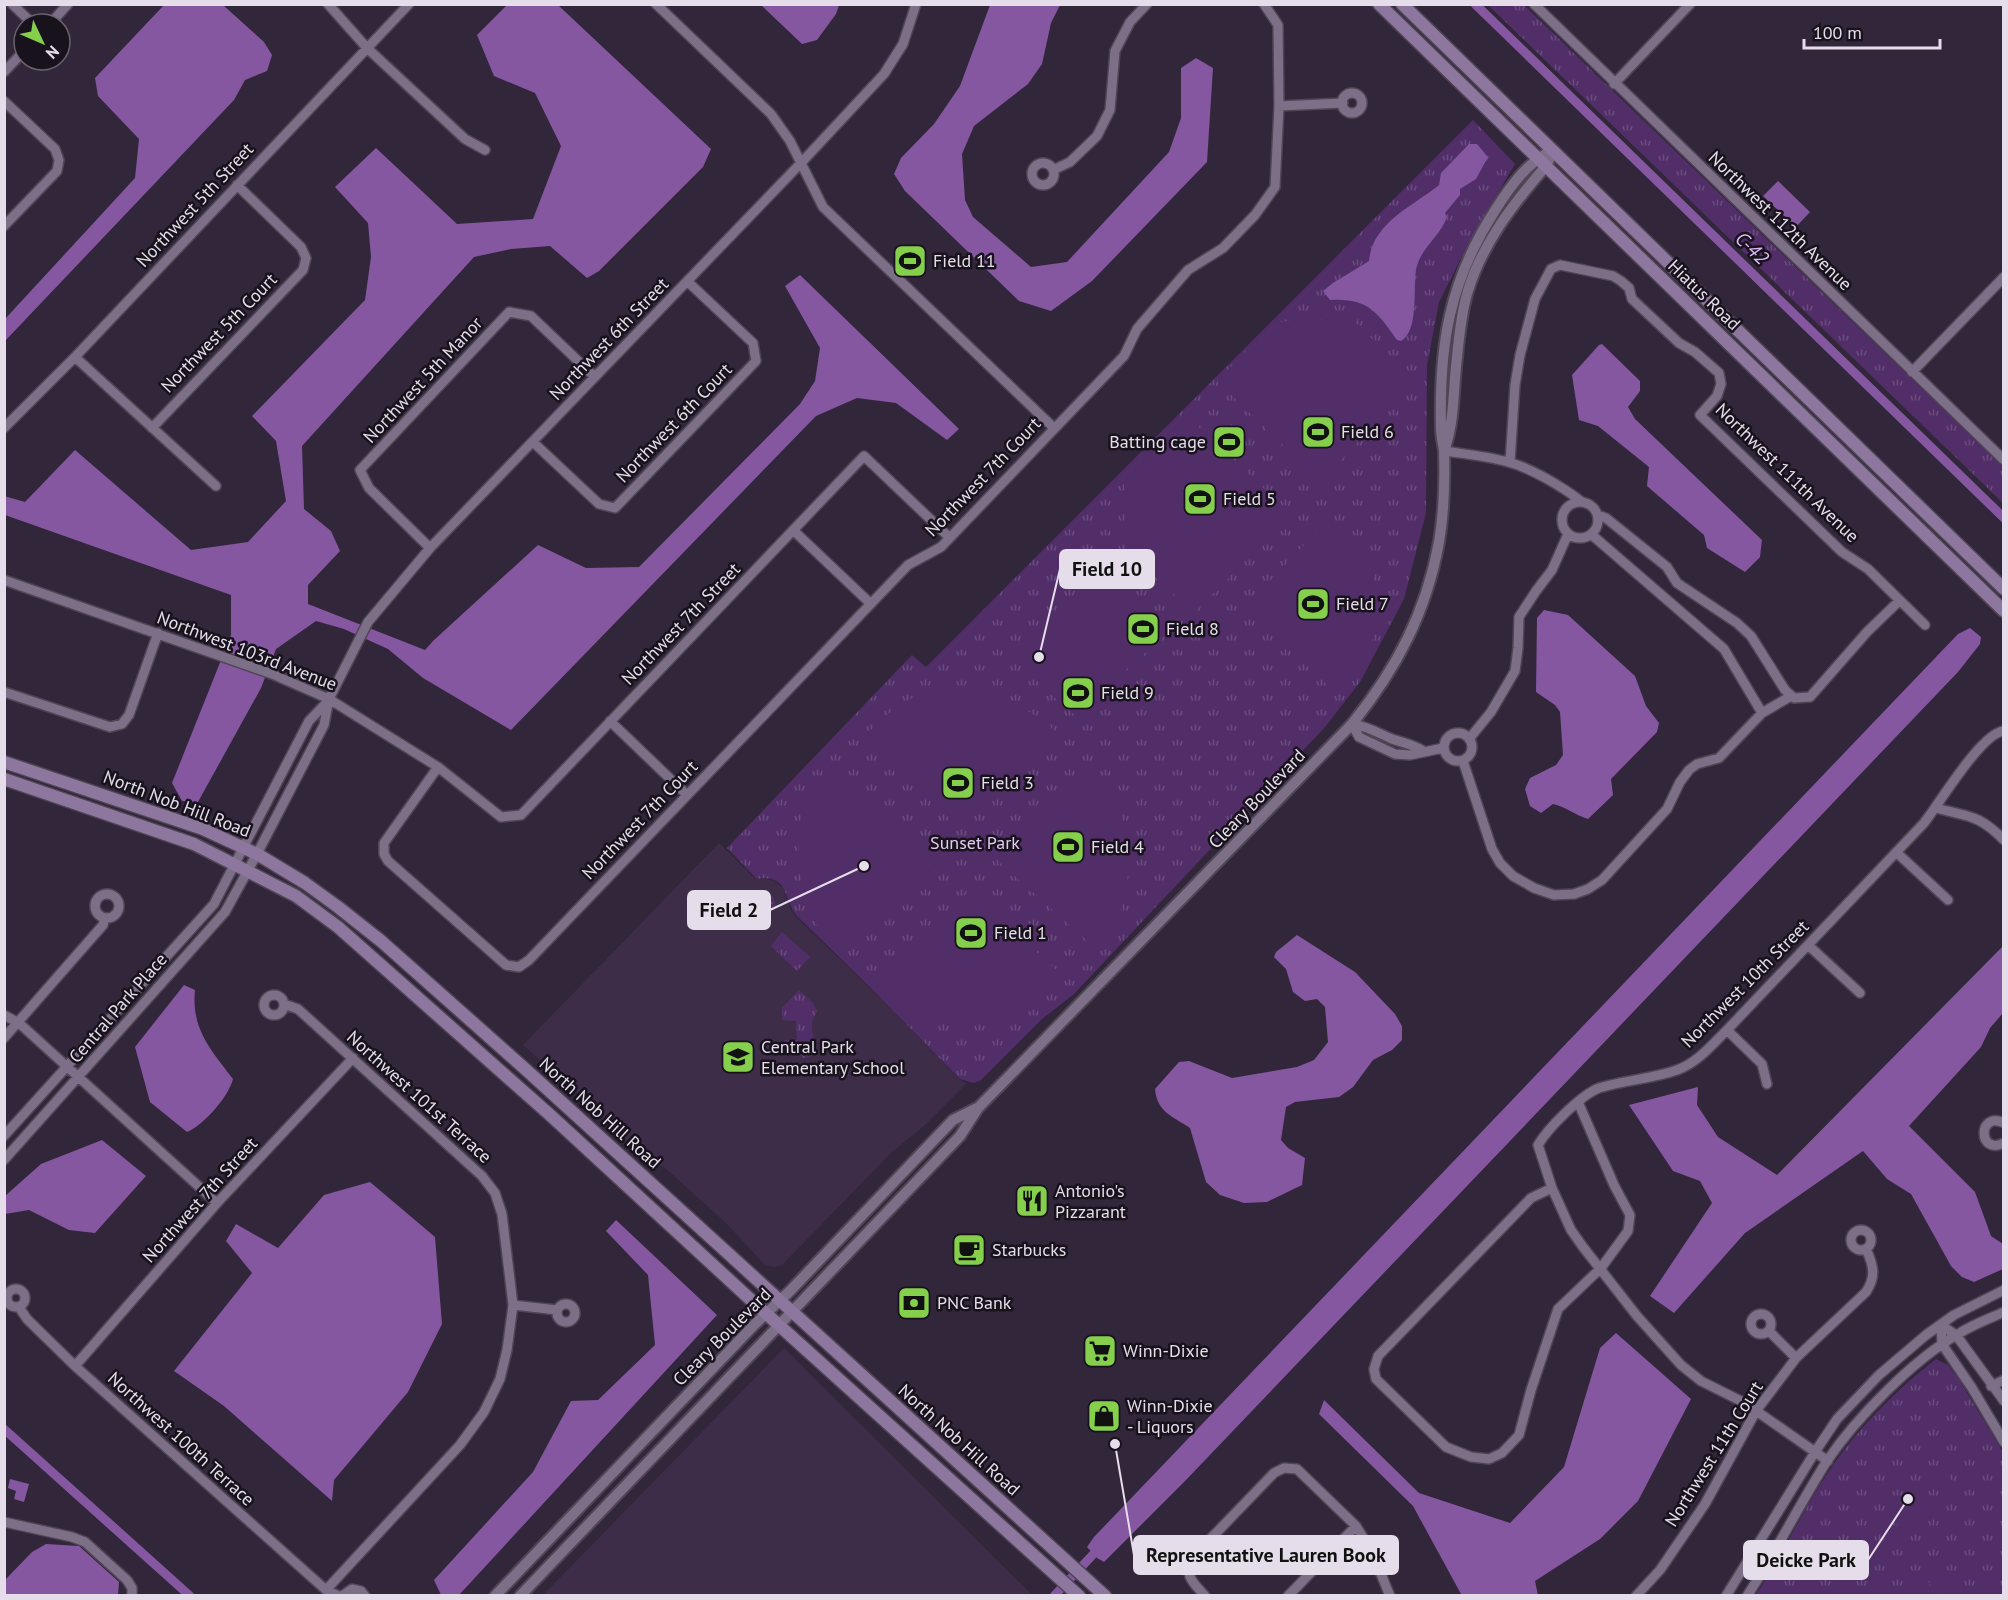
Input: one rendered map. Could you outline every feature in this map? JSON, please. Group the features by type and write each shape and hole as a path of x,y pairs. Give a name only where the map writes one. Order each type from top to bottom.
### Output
{"main road":[{"name":"Hiatus Road","path":"1379,4 2004,610"},
{"name":"Hiatus Road","path":"1402,4 2004,589"},
{"name":"North Nob Hill Road","path":"4,762 203,829 257,854 305,883 381,941 602,1138 779,1302 1105,1596"},
{"name":"North Nob Hill Road","path":"4,779 194,844 296,896 338,927 549,1114 766,1314 1079,1595"}],"street":[{"path":"328,4 367,48 465,139 485,150"},
{"name":"Northwest 5th Street","path":"4,428 75,357 409,4"},
{"path":"656,4 771,114 790,141 823,207 1054,428"},
{"name":"Northwest 6th Street","path":"257,854 324,725 329,699 368,622 430,548 801,164 884,74 903,44 916,4"},
{"path":"1053,170 1070,162 1097,136 1110,110 1115,51 1130,22 1147,4"},
{"name":"Northwest 7th Court","path":"438,767 384,843 384,854 388,861 506,965 519,967 529,960 908,565 941,547 1124,356 1137,329 1188,270 1223,248 1255,215 1275,187 1279,106 1278,25 1264,4"},
{"name":"Northwest 112th Avenue","path":"1534,4 2004,460"},
{"path":"1614,84 1690,4"},
{"path":"4,101 56,149 59,160 57,171 4,226"},
{"path":"1279,106 1343,103"},
{"name":"Cleary Boulevard","path":"519,1596 960,1136 978,1108 1352,724 1393,668 1422,607 1440,539 1444,451 1441,430 1443,360 1447,326 1455,290 1471,252 1501,201 1552,150"},
{"name":"Northwest 5th Court","path":"152,428 303,270 306,258 302,247 237,185"},
{"name":"Northwest 111th Avenue","path":"1510,462 1515,384 1523,344 1539,290 1551,269 1560,265 1613,276 1629,288 1632,299 1679,343 1695,352 1719,373 1721,384 1717,396 1700,415 1842,552 1868,569 1925,625"},
{"path":"1912,372 2004,277"},
{"name":"Northwest 6th Court","path":"533,442 599,504 615,508 756,361 753,343 687,281"},
{"name":"Northwest 5th Manor","path":"430,548 369,488 360,470 509,312 531,316 595,377"},
{"path":"75,357 216,486"},
{"path":"1444,451 1510,462 1592,506 1598,515 1598,526 1592,535 1580,539 1568,534 1562,524 1563,513 1571,504 1582,502"},
{"name":"Northwest 7th Street","path":"521,815 864,456 949,537"},
{"path":"1598,515 1606,518 1663,564 1677,583 1737,623 1751,636 1785,690 1794,698 1810,697 1862,638 1899,601"},
{"path":"793,530 871,604"},
{"path":"1469,739 1491,712 1515,671 1520,617 1552,570 1568,534"},
{"path":"1592,535 1724,649 1762,713"},
{"name":"Northwest 103rd Avenue","path":"4,580 272,674 329,699 438,767 501,817 521,815"},
{"path":"4,692 110,727 122,724 129,715 158,633"},
{"path":"1463,761 1492,849 1500,863 1513,876 1534,888 1554,895 1574,894 1602,880 1667,809 1680,782 1689,770 1697,764 1719,758 1762,713 1791,696"},
{"name":"Northwest 6th Street","path":"243,848 309,721 329,699"},
{"path":"610,722 687,794"},
{"path":"1352,724 1359,737 1395,754 1410,755 1443,748"},
{"name":"Northwest 10th Street","path":"1552,1188 1539,1145 1544,1136 1578,1102 1597,1089 1676,1070 1694,1062 1808,945 1936,808 1943,793 1991,735 2002,731"},
{"path":"1461,734 1469,739 1472,748 1471,753 1463,761 1449,759 1443,748 1447,738 1461,734"},
{"path":"1936,808 1976,817 2004,840"},
{"name":"Central Park Place","path":"4,1136 214,904 243,848"},
{"path":"1896,852 1948,900"},
{"name":"Central Park Place","path":"4,1160 225,912 257,854"},
{"path":"4,1038 103,925 105,918"},
{"path":"1808,945 1860,993"},
{"name":"Northwest 101st Terrace","path":"284,1004 298,1009 353,1058 482,1176 495,1193 502,1214 513,1305 507,1350 500,1379 484,1412 460,1445 326,1590"},
{"path":"4,1015 19,1023 217,1203"},
{"path":"1727,1030 1762,1064 1767,1084"},
{"name":"Northwest 7th Street","path":"75,1366 217,1203 353,1058"},
{"path":"1578,1102 1614,1185 1630,1215 1628,1231 1600,1268 1558,1309 1531,1390 1519,1435 1502,1453 1489,1459 1471,1457 1446,1447 1376,1379 1374,1369 1378,1356 1531,1198 1552,1188 1571,1230 1600,1268 1637,1316 1681,1365 1701,1381 1745,1403 1828,1461"},
{"name":"Cleary Boulevard","path":"495,1596 953,1120 978,1108"},
{"path":"2004,1123 1994,1121 1988,1123 1983,1134 1989,1144 1995,1146 2004,1143"},
{"name":"Northwest 11th Court","path":"1636,1596 1660,1570 1705,1504 1756,1411 1796,1358 1866,1292 1873,1281 1873,1264 1866,1249"},
{"path":"1726,1596 1838,1419 1879,1375 1926,1335 1954,1315 2004,1290"},
{"path":"513,1305 557,1310"},
{"name":"Northwest 100th Terrace","path":"19,1307 27,1319 75,1366 326,1590 341,1596"},
{"path":"1747,1596 1828,1461 1854,1426 1889,1389 1942,1344 2004,1312"},
{"path":"1941,1325 1956,1335 2004,1401"},
{"path":"1941,1325 1942,1344 1972,1388 2004,1442"},
{"path":"1768,1331 1796,1358"},
{"path":"1991,1386 2004,1380"},
{"path":"1205,1596 1189,1577 1188,1568 1191,1559 1274,1473 1284,1468 1297,1469 1356,1526 1372,1551 1390,1596"},
{"path":"4,1522 85,1542 127,1580 132,1588 132,1596"},
{"path":"1288,1596 1356,1526"},
{"path":"341,1596 352,1589 361,1591 365,1596"}],"shaded area":[{"path":"165,4 223,5 264,42 272,55 267,71 245,80 234,100 5,341 5,319 135,178 139,139 98,96 95,78"},
{"path":"507,5 558,5 711,149 703,167 599,271 587,278 550,246 511,249 474,257 302,446 304,509 331,531 340,551 308,585 308,604 425,650 538,545 586,568 639,567 800,404 815,381 820,348 785,286 800,275 959,429 947,440 896,403 857,398 816,416 511,730 423,678 388,649 344,629 316,621 276,649 261,688 198,802 182,801 172,783 231,635 231,595 5,515 4,496 25,502 75,450 191,550 248,542 286,501 276,441 252,416 365,300 371,257 368,223 335,187 376,148 457,224 533,219 561,146 535,93 494,76 477,35"},
{"path":"761,5 839,5 836,14 817,40 802,44"},
{"path":"990,5 1060,5 1051,23 1042,64 1028,84 974,126 962,154 965,200 973,217 1031,267 1067,262 1169,152 1181,118 1181,68 1196,58 1213,68 1207,162 1092,281 1051,311 1019,301 905,191 894,174 901,158 934,124 960,86"},
{"path":"1469,144 1477,144 1488,157 1476,179 1460,189 1460,195 1445,213 1447,217 1440,231 1418,262 1413,319 1407,336 1401,341 1397,340 1377,315 1363,304 1354,301 1330,300 1323,291 1369,261 1372,248 1386,226 1406,208 1439,185 1441,173"},
{"path":"1778,181 1810,212 1796,227 1763,196"},
{"path":"1602,344 1640,381 1640,391 1628,407 1635,419 1762,540 1760,557 1745,572 1707,548 1704,535 1647,486 1649,467 1598,426 1579,420 1572,375"},
{"path":"1544,610 1568,615 1635,676 1646,706 1659,723 1657,732 1611,779 1613,795 1588,819 1553,804 1541,813 1530,806 1525,789 1530,778 1556,765 1563,755 1560,712 1555,705 1536,692 1537,618"},
{"path":"1970,628 1981,637 1980,644 1958,672 1186,1480 1104,1562 1097,1558 1087,1547 1094,1537 1958,634"},
{"name":"Central Park Elementary School","path":"719,843 756,879 774,881 783,888 790,909 796,917 891,1008 960,1080 967,1083 924,1126 891,1153 782,1265 774,1267 765,1265 727,1224 664,1167 651,1163 603,1120 580,1095 523,1045"},
{"path":"1297,935 1355,972 1395,1014 1402,1026 1402,1040 1392,1050 1373,1060 1353,1087 1339,1097 1295,1102 1286,1107 1281,1140 1288,1148 1305,1158 1302,1185 1267,1202 1244,1203 1220,1195 1206,1182 1190,1128 1162,1108 1156,1097 1155,1089 1179,1062 1189,1061 1232,1078 1297,1067 1314,1060 1328,1042 1325,1007 1317,999 1305,1001 1293,992 1286,969 1274,957 1276,952"},
{"path":"2003,946 2003,1013 1990,1028 1981,1047 1909,1126 1975,1192 1991,1236 2003,1244 2003,1269 1974,1282 1962,1277 1951,1266 1911,1194 1887,1179 1863,1151 1745,1233 1674,1313 1650,1296 1712,1203 1700,1181 1673,1171 1629,1105 1698,1087 1697,1105 1718,1137 1777,1175"},
{"path":"184,985 195,990 199,1028 210,1048 233,1079 227,1093 215,1109 201,1123 187,1132 150,1102 135,1047"},
{"path":"102,1140 146,1176 95,1233 69,1230 29,1210 5,1214 5,1196 41,1164"},
{"path":"370,1182 435,1237 442,1324 408,1392 334,1480 332,1501 224,1406 174,1371 252,1273 226,1241 236,1224 278,1248 324,1195"},
{"path":"616,1220 717,1315 459,1595 441,1595 434,1580 533,1472 571,1401 598,1400 655,1345 648,1275 606,1231"},
{"path":"1616,1333 1691,1399 1638,1501 1600,1539 1535,1581 1538,1595 1461,1594 1413,1506 1319,1414 1324,1400 1419,1493 1510,1523 1564,1467 1600,1348"},
{"path":"784,1348 1032,1595 543,1595"},
{"path":"10,1479 29,1484 24,1502 14,1499 16,1491 8,1488"},
{"path":"46,1544 79,1546 119,1582 118,1595 5,1595 5,1580 32,1552"}],"green space":[{"path":"1488,5 1524,5 2003,467 2003,503"},
{"name":"Sunset Park","path":"1473,120 1515,164 1469,242 1439,302 1427,365 1426,513 1404,599 1360,682 1325,727 1074,994 1042,1019 981,1080 974,1083 960,1079 797,916 780,884 767,878 757,879 727,848 912,655 926,667"},
{"name":"Field 6","path":"1351,318 1414,381 1321,482 1217,381 1275,322"},
{"name":"Field 5","path":"1187,416 1291,514 1194,613 1126,550 1124,484"},
{"name":"Field 7","path":"1327,521 1355,548 1369,567 1376,588 1379,610 1378,622 1371,642 1330,687 1245,607"},
{"path":"1102,571 1110,571 1140,597 1167,625 1167,634 1105,688 1083,715 1076,716 1047,691 1018,661 1018,653"},
{"name":"Field 3","path":"948,692 1005,698 1024,708 1054,730 960,828 864,738 882,719 904,702 920,695"},
{"path":"834,764 935,859 844,954 818,927 810,911 800,875 799,856 799,837 806,798"},
{"name":"Field 4","path":"1088,767 1117,806 1124,825 1128,854 1123,902 1112,926 1093,946 997,860"},
{"name":"Field 1","path":"969,891 1063,976 1037,1002 1004,1019 967,1025 930,1020 894,1001 876,985"},
{"path":"761,893 769,893 775,899 775,907 769,913 761,913 755,907 755,899"},
{"path":"782,932 810,957 797,971 771,946"},
{"path":"799,990 813,1003 817,1011 812,1025 816,1049 812,1056 803,1058 797,1052 784,1053 784,1040 797,1040 796,1021 782,1020 782,1008"},
{"path":"1936,1359 1948,1365 1958,1378 2003,1452 2003,1595 1755,1596 1821,1484 1842,1453 1879,1409"},
{"path":"1946,1475 1964,1491 1952,1504 1934,1487"},
{"path":"1910,1488 1934,1511 1924,1522 1900,1499"},
{"path":"1896,1503 1920,1525 1910,1537 1886,1514"},
{"path":"1939,1571 1960,1590 1955,1595 1941,1595 1928,1583"}],"waterway":[{"name":"C-42","path":"1475,4 2004,518"},
{"path":"4,1429 190,1596"},
{"path":"1054,1596 1101,1546"}],"place":[{"name":"Field 11","path":"910,261"},
{"name":"Field 6","path":"1318,432"},
{"name":"Batting cage","path":"1229,442"},
{"name":"Field 5","path":"1200,499"},
{"name":"Field 7","path":"1313,604"},
{"name":"Field 8","path":"1143,629"},
{"name":"Field 10","path":"1039,657"},
{"name":"Field 9","path":"1078,693"},
{"name":"Field 3","path":"958,783"},
{"name":"Field 4","path":"1068,847"},
{"name":"Field 2","path":"864,866"},
{"name":"Field 1","path":"971,933"},
{"name":"Central Park Elementary School","path":"738,1057"},
{"name":"Antonio's Pizzarant","path":"1032,1201"},
{"name":"Starbucks","path":"969,1250"},
{"name":"PNC Bank","path":"914,1303"},
{"name":"Winn-Dixie","path":"1100,1351"},
{"name":"Winn-Dixie - Liquors","path":"1104,1416"},
{"name":"Representative Lauren Book","path":"1115,1444"},
{"name":"Deicke Park","path":"1908,1499"}]}
